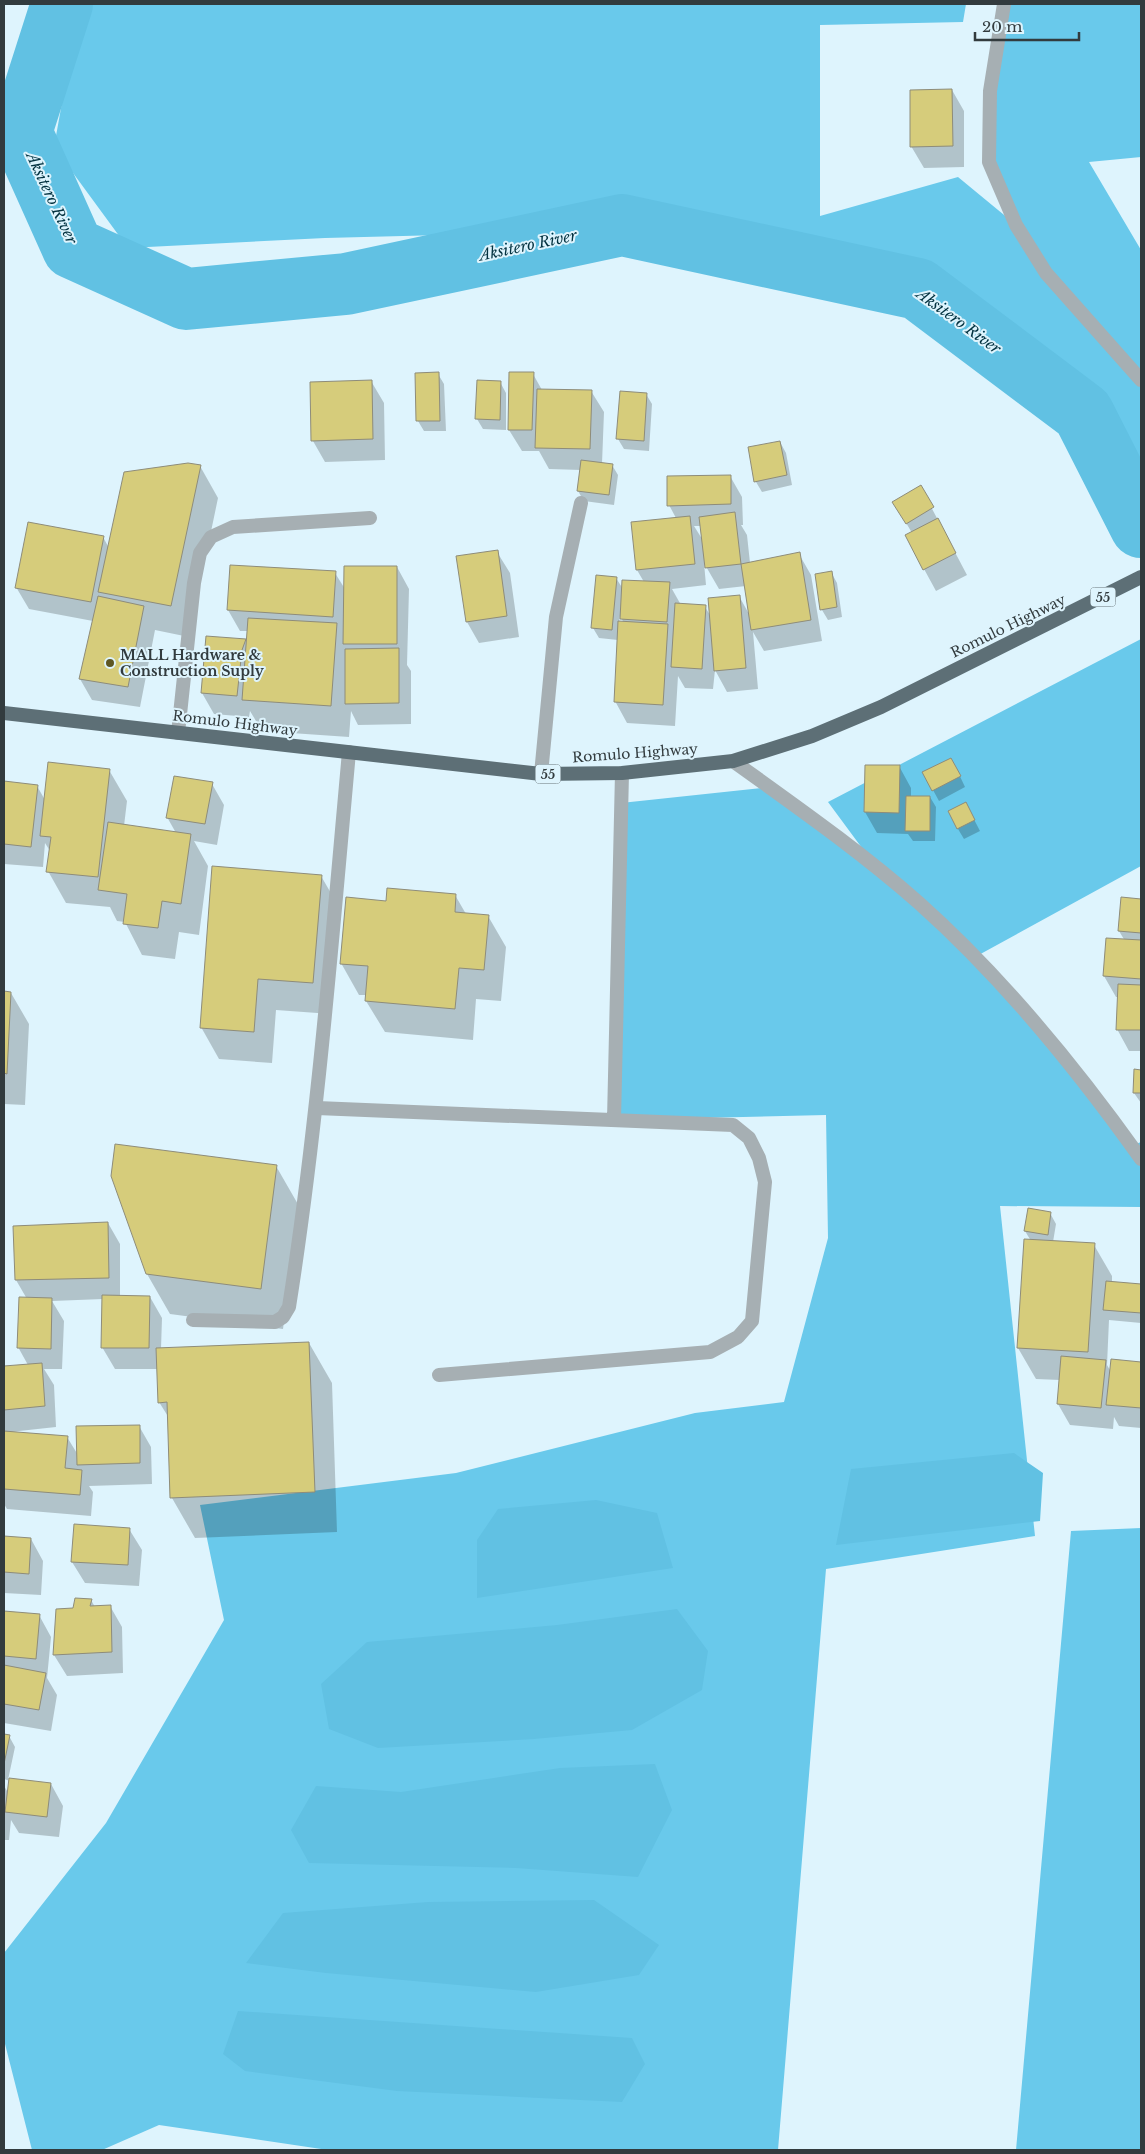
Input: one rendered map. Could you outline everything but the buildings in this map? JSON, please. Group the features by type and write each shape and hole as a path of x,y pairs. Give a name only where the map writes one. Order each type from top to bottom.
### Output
{"highway":[{"name":"Romulo Highway","path":"4,713 541,774 622,773 733,761 812,736 881,707 1141,577"}],"street":[{"path":"1004,4 990,91 989,162 1016,225 1046,273 1141,380"},
{"path":"541,774 556,617 582,503"},
{"path":"178,733 194,583 200,553 211,537 233,527 370,518"},
{"path":"193,1320 275,1322 283,1317 289,1307 304,1217 317,1108 349,752"},
{"path":"733,761 847,843 919,904 975,957 1089,1086 1141,1159"},
{"path":"614,1120 622,773"},
{"path":"317,1108 733,1125 749,1138 759,1158 765,1182 752,1321 738,1337 710,1352 439,1375"}],"shaded area":[{"path":"87,4 966,4 963,22 820,25 820,216 958,177 1015,224 989,162 1004,4 1141,4 1141,157 1089,162 1141,250 1141,503 1082,413 918,289 642,230 325,238 128,248 54,147 76,25"},
{"path":"1141,639 1141,866 975,957 1089,1086 1131,1146 1141,1142 1141,1207 1000,1206 1035,1536 826,1569 778,2150 328,2150 159,2125 102,2150 32,2150 4,2040 4,1953 106,1823 224,1620 200,1505 456,1473 695,1413 784,1402 828,1238 826,1115 614,1120 621,803 770,787 876,867 828,802"},
{"path":"1014,1453 1043,1473 1040,1521 836,1545 851,1469"},
{"path":"596,1500 657,1513 673,1568 477,1598 477,1540 498,1509"},
{"path":"1141,1528 1141,2150 1016,2150 1071,1531"},
{"path":"677,1609 708,1651 702,1690 632,1730 534,1739 378,1748 329,1729 321,1684 367,1642 557,1625"},
{"path":"655,1764 672,1810 638,1877 516,1868 309,1863 291,1830 316,1786 401,1792 560,1768"},
{"path":"594,1900 659,1945 639,1975 536,1992 326,1973 246,1963 283,1913 428,1902"},
{"path":"238,2011 632,2038 645,2064 622,2102 397,2091 245,2071 223,2054"}],"waterway":[{"name":"Aksitero River","path":"62,4 21,132 73,248 186,299 346,284 622,225 918,289 1083,413 1141,527"}],"place":[{"name":"MALL Hardware & Construction Suply","path":"110,663"}]}
